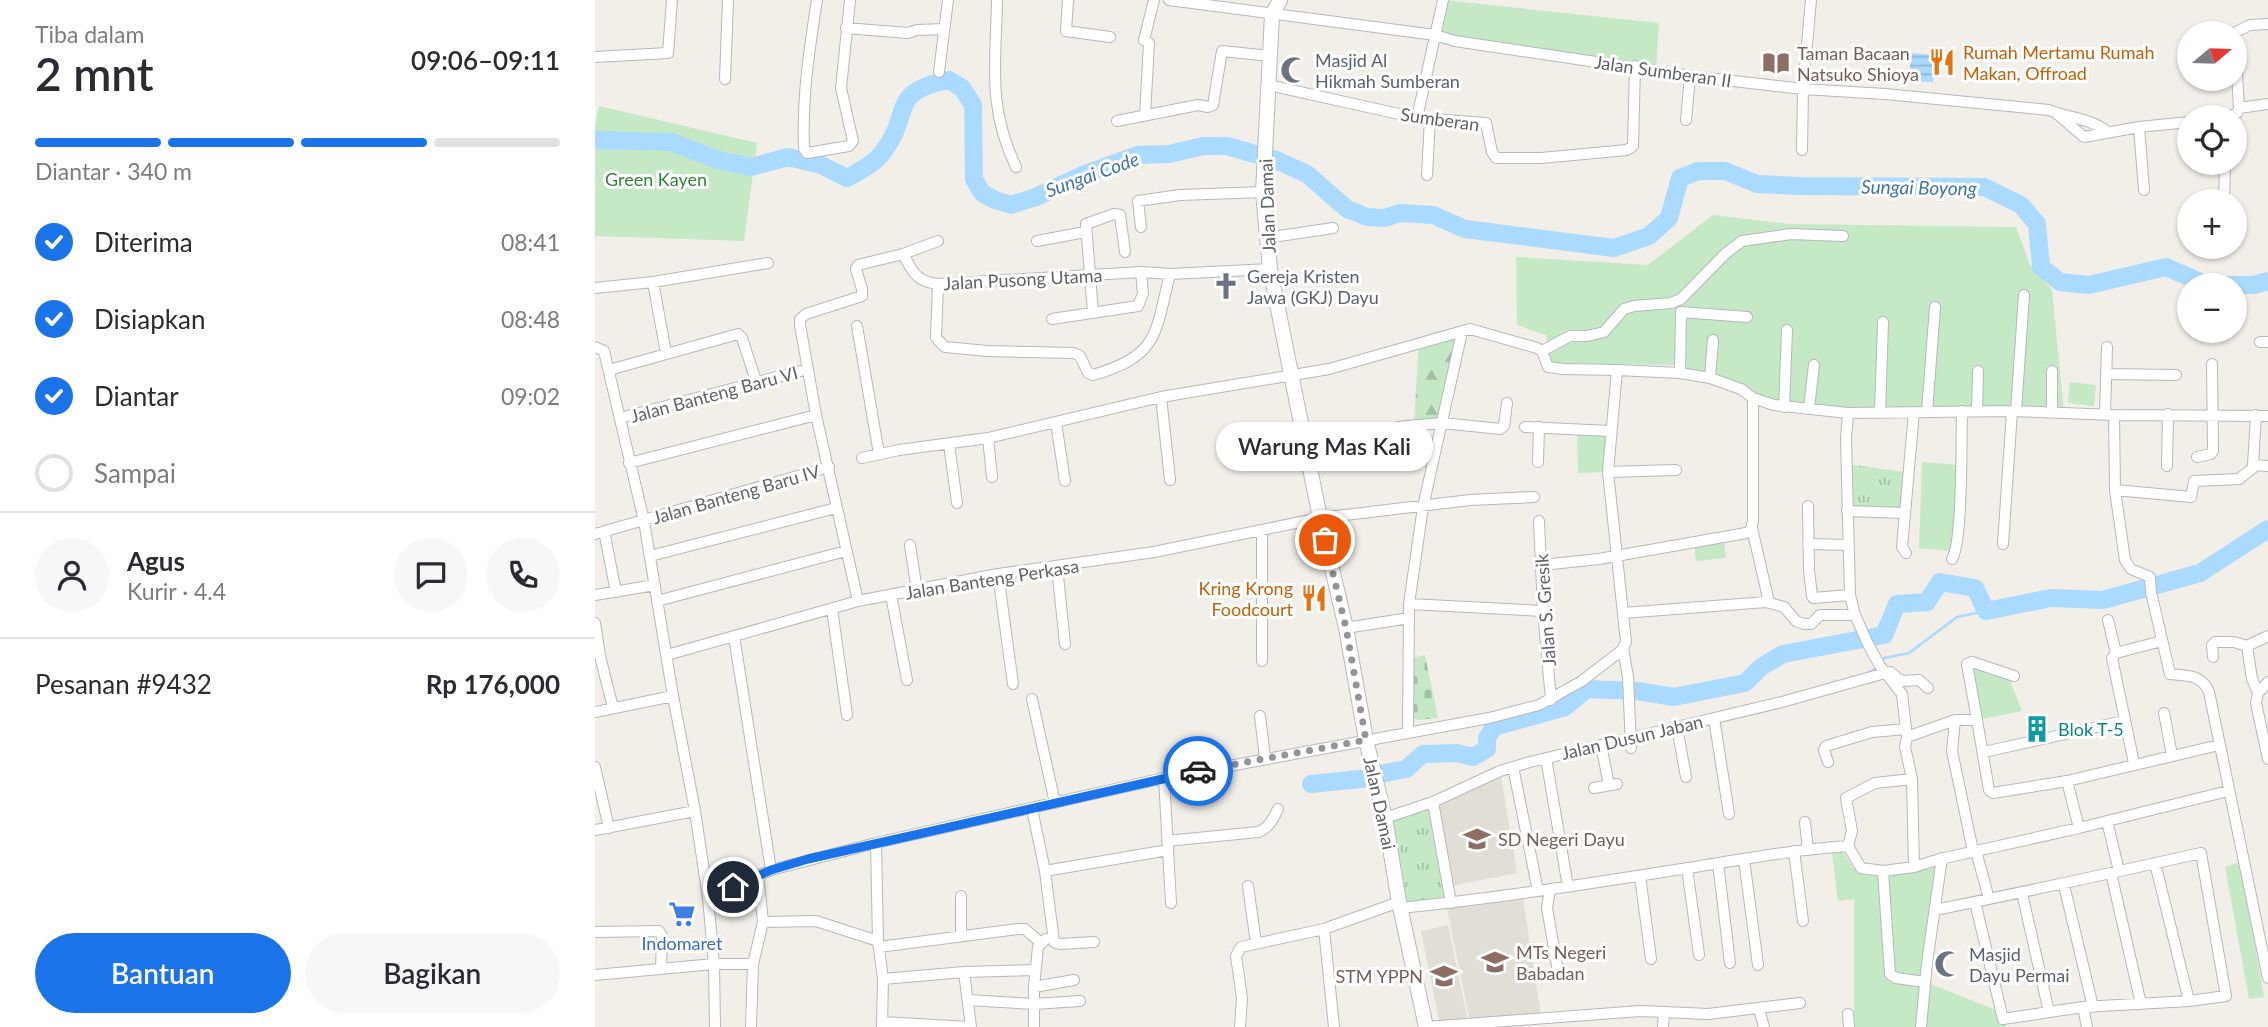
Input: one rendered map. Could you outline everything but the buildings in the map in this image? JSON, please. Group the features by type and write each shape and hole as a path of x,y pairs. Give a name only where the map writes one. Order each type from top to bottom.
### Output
{"main road":[{"name":"Jalan Damai","path":"1280,0 1272,15 1263,192 1269,269 1346,628 1366,740 1385,818 1399,905 1426,1027"}],"street":[{"path":"595,57 668,53 672,0"},
{"path":"725,79 728,0"},
{"path":"817,0 805,77 803,117 804,149 807,153 844,147 853,141 841,88 850,0"},
{"path":"939,72 948,0"},
{"path":"997,0 996,105 1005,143 1017,167"},
{"path":"1068,0 1066,31 1110,37"},
{"path":"1146,115 1149,43 1145,40 1154,0"},
{"name":"Jalan Sumberan II","path":"1169,0 1435,35 1455,41 1690,76 1803,89 2049,110 2072,115 2108,132 2177,123"},
{"path":"1417,118 1443,0"},
{"path":"1802,150 1803,89 1811,0"},
{"path":"2247,27 2268,24"},
{"path":"846,28 908,33 944,29"},
{"path":"1117,121 1198,105 1213,105 1222,51 1270,56"},
{"name":"Sumberan","path":"1268,85 1417,118 1486,123 1494,156 1501,159 1541,158 1627,150 1633,146 1635,66"},
{"path":"1686,120 1690,76"},
{"path":"2247,107 2268,104"},
{"path":"1427,175 1430,119"},
{"path":"2139,127 2144,190"},
{"path":"1141,227 1139,201 1180,195 1263,192"},
{"path":"1093,313 1086,224 1117,213 1121,218 1125,252"},
{"path":"1266,238 1332,228"},
{"path":"1037,241 1085,232"},
{"path":"862,458 988,438 1161,397 1367,360 1470,329 1542,351 1570,336 1604,332 1624,309 1671,303 1681,299 1725,254 1742,242 1791,234 1843,236"},
{"path":"858,601 816,415 800,325 803,317 859,298 863,292 857,267 938,241"},
{"name":"Jalan Pusong Utama","path":"903,254 913,272 923,282 937,285 1141,272 1170,274 1269,269"},
{"path":"595,288 653,282 768,263"},
{"path":"1052,319 1138,306 1143,294 1141,272"},
{"path":"937,285 936,338 945,347 1074,353 1080,356 1088,373 1093,375 1128,362 1146,348 1155,332 1170,274"},
{"path":"653,282 666,353"},
{"path":"2003,544 2024,295"},
{"path":"1927,412 1934,307"},
{"path":"1679,373 1681,312 1747,317"},
{"path":"1880,413 1883,322"},
{"path":"857,326 879,454"},
{"path":"1784,407 1787,330"},
{"path":"1408,732 1409,604 1423,507 1462,332"},
{"path":"609,370 738,334 742,338 756,381"},
{"path":"1710,378 1713,340"},
{"path":"2107,347 2106,374 2115,490 2126,560 2131,569 2150,577 2151,592 2171,674 2197,676 2205,683 2209,692 2268,978"},
{"path":"599,349 609,370 644,521 695,811 708,898 714,964 715,1027"},
{"path":"1542,351 1548,366 1563,369 1679,373 1710,378 1741,389 1753,398 1784,407 1848,413 2014,411 2262,415 2254,467"},
{"path":"2197,457 2211,454 2213,451 2212,364"},
{"path":"1809,408 1814,365"},
{"name":"Jalan Banteng Baru VI","path":"620,418 808,369"},
{"path":"1616,370 1608,472 1626,638 1623,648 1628,677 1629,742"},
{"path":"1977,371 1977,411"},
{"path":"2052,371 2052,412"},
{"path":"2106,374 2176,375"},
{"path":"1161,397 1170,480"},
{"path":"1753,398 1752,528 1768,598 1766,602"},
{"path":"1306,444 1381,429 1443,423 1500,429 1504,426 1507,403"},
{"path":"1951,559 1956,550 1959,513 1962,411"},
{"path":"1906,553 1902,547 1914,412"},
{"path":"1848,413 1850,595 1865,639 1885,673 1902,694 1907,733 1905,747 1912,779 1914,867"},
{"path":"2167,466 2168,414"},
{"path":"629,463 816,415"},
{"path":"1056,423 1065,481"},
{"path":"1525,427 1610,430"},
{"path":"1538,462 1539,428"},
{"path":"988,438 992,477"},
{"path":"949,444 957,503"},
{"path":"2115,490 2191,497 2194,481 2239,479 2254,467 2268,466"},
{"name":"Jalan Banteng Baru IV","path":"598,530 644,521 829,467"},
{"path":"1608,472 1676,470"},
{"name":"Jalan Banteng Perkasa","path":"667,655 858,601 998,575 1109,560 1262,532 1321,518 1470,500 1534,497"},
{"path":"1808,506 1812,596 1850,595"},
{"path":"650,556 836,509"},
{"path":"1847,511 1905,513"},
{"name":"Jalan S. Gresik","path":"1539,521 1551,700"},
{"path":"1542,565 1615,556 1746,533 1752,528"},
{"path":"598,530 616,592"},
{"path":"1262,532 1262,661"},
{"path":"1808,544 1849,545"},
{"path":"910,545 917,591"},
{"path":"657,601 846,551"},
{"path":"1057,566 1065,644"},
{"path":"998,575 1013,684"},
{"path":"595,595 655,585"},
{"path":"891,595 907,680"},
{"path":"1623,613 1766,602 1784,607 1796,621 1804,624 1814,622 1820,615 1855,615"},
{"path":"1409,604 1543,611"},
{"path":"832,609 847,715"},
{"path":"1346,628 1409,618"},
{"path":"2108,620 2116,653"},
{"path":"595,623 598,656 613,708"},
{"path":"734,636 771,870"},
{"path":"2213,657 2212,646 2215,642 2234,642 2247,646 2268,636"},
{"path":"2134,763 2112,657 2116,653 2162,641"},
{"path":"2247,646 2252,680 2258,693"},
{"path":"708,898 771,870 876,843 1164,778 1489,718 1539,705 1582,681 1623,648"},
{"path":"2014,676 1972,662 1967,664 1989,790 1992,792 2067,781 2219,745"},
{"path":"1885,673 1890,673 1902,681 1917,679 1928,688"},
{"name":"Jalan Dusun Jaban","path":"1385,818 1433,802 1513,767 1629,742 1885,673"},
{"path":"2268,682 2258,693 2256,703 2268,759"},
{"path":"595,712 673,696"},
{"path":"1032,699 1055,803"},
{"path":"2164,713 2172,755"},
{"path":"1260,716 1265,758"},
{"path":"1714,718 1729,814"},
{"path":"1955,720 1952,751 1974,851 1989,899"},
{"path":"1828,762 1824,750 1826,746 1872,732 1907,733 1955,720 1977,720"},
{"path":"1984,752 2124,721"},
{"path":"1677,727 1686,777"},
{"path":"1594,788 1613,785 1601,747"},
{"path":"1546,760 1568,887"},
{"path":"595,767 609,828"},
{"path":"1513,767 1538,891"},
{"path":"1164,778 1171,903"},
{"path":"1912,779 1875,783 1846,798 1853,831 1848,846 1860,868 1883,871 1914,867 2228,790"},
{"path":"2067,781 2079,828"},
{"path":"1433,802 1451,903"},
{"path":"1032,809 1045,871 1054,942 1094,942"},
{"path":"1045,871 1167,846 1258,832 1272,821 1278,810"},
{"path":"595,830 695,811"},
{"path":"2107,821 2141,1004"},
{"path":"1805,822 1808,850"},
{"path":"876,843 878,944 883,979 882,1025 971,1027 964,972"},
{"path":"1240,1027 1242,998 1236,952 1241,947 1324,929 1399,905 1451,903 1794,851 1848,846"},
{"path":"1794,851 1803,921"},
{"path":"1935,911 1975,902 1989,899 2064,885 2201,853 2226,994 2224,997 2189,1001 2049,1012 2003,1023 1975,902"},
{"path":"1921,1027 1943,858"},
{"path":"1744,859 1758,965"},
{"path":"1718,863 1730,963"},
{"path":"2155,863 2189,1001"},
{"path":"1687,868 1699,955"},
{"path":"1883,871 1890,974 1896,978 1925,982"},
{"path":"751,1027 753,964 763,922 758,875"},
{"path":"1640,876 1651,959"},
{"path":"2064,885 2088,1007 2087,1027"},
{"path":"1248,886 1256,943"},
{"path":"1550,889 1547,908 1559,977"},
{"path":"2022,893 2049,1012"},
{"path":"961,896 961,936"},
{"path":"2255,918 2268,915"},
{"path":"763,922 816,921 878,944 1025,929 1041,943"},
{"path":"1324,929 1335,1027"},
{"path":"595,932 659,931 661,969"},
{"path":"1034,1027 1035,970 1041,943 1052,936"},
{"path":"595,975 714,964 753,964"},
{"path":"883,979 964,972 1035,970"},
{"path":"1034,987 1074,980"},
{"path":"968,1000 1034,1004 1080,1001"},
{"path":"1426,1027 1640,1011 1708,1014 1800,1003"},
{"path":"1759,1009 1764,1027"},
{"path":"1663,1027 1664,1012"},
{"path":"1848,1014 1849,1027"}],"shaded area":[{"name":"SD Negeri Dayu","path":"1501,775 1517,873 1451,886 1437,804"},
{"name":"MTs Negeri Babadan","path":"1523,898 1541,1016 1470,1022 1447,909"},
{"name":"STM YPPN","path":"1448,925 1468,1021 1440,1025 1421,931"}],"green space":[{"path":"1443,0 1659,23 1656,70 1435,35"},
{"name":"Green Kayen","path":"599,106 757,143 744,241 595,236 595,128"},
{"path":"1713,215 1789,224 2016,227 2030,265 2052,290 2064,412 1880,413 1753,398 1740,389 1674,365 1550,363 1546,335 1517,325 1516,257 1648,265"},
{"path":"1466,327 1446,379 1445,417 1414,423 1419,340 1433,332"},
{"path":"2070,382 2096,385 2094,406 2068,403"},
{"path":"1608,432 1605,472 1578,473 1577,433"},
{"path":"1922,462 1959,465 1950,551 1919,548"},
{"path":"1848,464 1904,472 1902,513 1847,511"},
{"path":"1723,533 1726,558 1696,561 1693,537"},
{"path":"1425,655 1438,718 1417,720 1409,714 1409,659"},
{"path":"1972,665 2009,678 2022,711 1982,719"},
{"path":"1432,803 1450,903 1401,907 1388,818"},
{"path":"1842,851 1854,869 1914,867 1941,860 1928,983 2001,1012 2006,1027 1854,1027 1854,899 1838,901 1832,852"},
{"path":"2240,862 2264,997 2249,999 2225,867"}],"water":[{"path":"1911,53 1934,55 1933,82 1909,81"}],"waterway":[{"name":"Sungai Code","path":"595,140 671,142 718,160 751,167 788,157 821,165 847,178 871,164 883,152 909,98 930,85 949,80 962,88 973,105 974,179 982,193 1011,205 1138,155 1169,154 1203,146 1227,146 1276,160 1307,174 1347,209 1367,217 1385,218 1400,213 1433,215 1465,229 1614,248 1649,236 1669,218 1680,178 1698,171 1725,171 1757,184 1984,187 2021,205 2037,224 2041,267 2060,282 2089,285 2166,267 2207,285 2254,285 2268,281"},
{"path":"1380,774 1406,769 1423,754 1457,753 1473,757 1487,749 1487,738 1494,727 1565,707 1587,689 1637,691 1674,697 1745,683 1761,667 1783,654 1884,635 1897,604 1927,602 1940,582 1975,588 1986,611 2051,598 2103,600 2200,573 2268,529"},
{"path":"1882,662 1884,658 1909,653 1957,617 1986,611"},
{"path":"1866,674 1878,667"},
{"path":"1311,784 1370,778"}],"way so far":[{"path":"1198,771 1366,740 1346,628 1325,540"}],"place":[{"name":"Rumah Mertamu Rumah Makan, Offroad","path":"1942,62"},
{"name":"Taman Bacaan Natsuko Shioya","path":"1776,63"},
{"name":"Masjid Al Hikmah Sumberan","path":"1294,70"},
{"name":"Gereja Kristen Jawa (GKJ) Dayu","path":"1226,286"},
{"name":"Warung Mas Kali","path":"1325,540"},
{"name":"Kring Krong Foodcourt","path":"1314,598"},
{"name":"Blok T-5","path":"2037,729"},
{"name":"SD Negeri Dayu","path":"1477,839"},
{"name":"Indomaret","path":"682,914"},
{"name":"MTs Negeri Babadan","path":"1495,962"},
{"name":"Masjid Dayu Permai","path":"1948,964"},
{"name":"STM YPPN","path":"1444,976"}],"route":[{"path":"733,887 771,870 808,859 1198,771"}],"water label":[{"name":"Sungai Boyong","path":"1919,187"}]}
